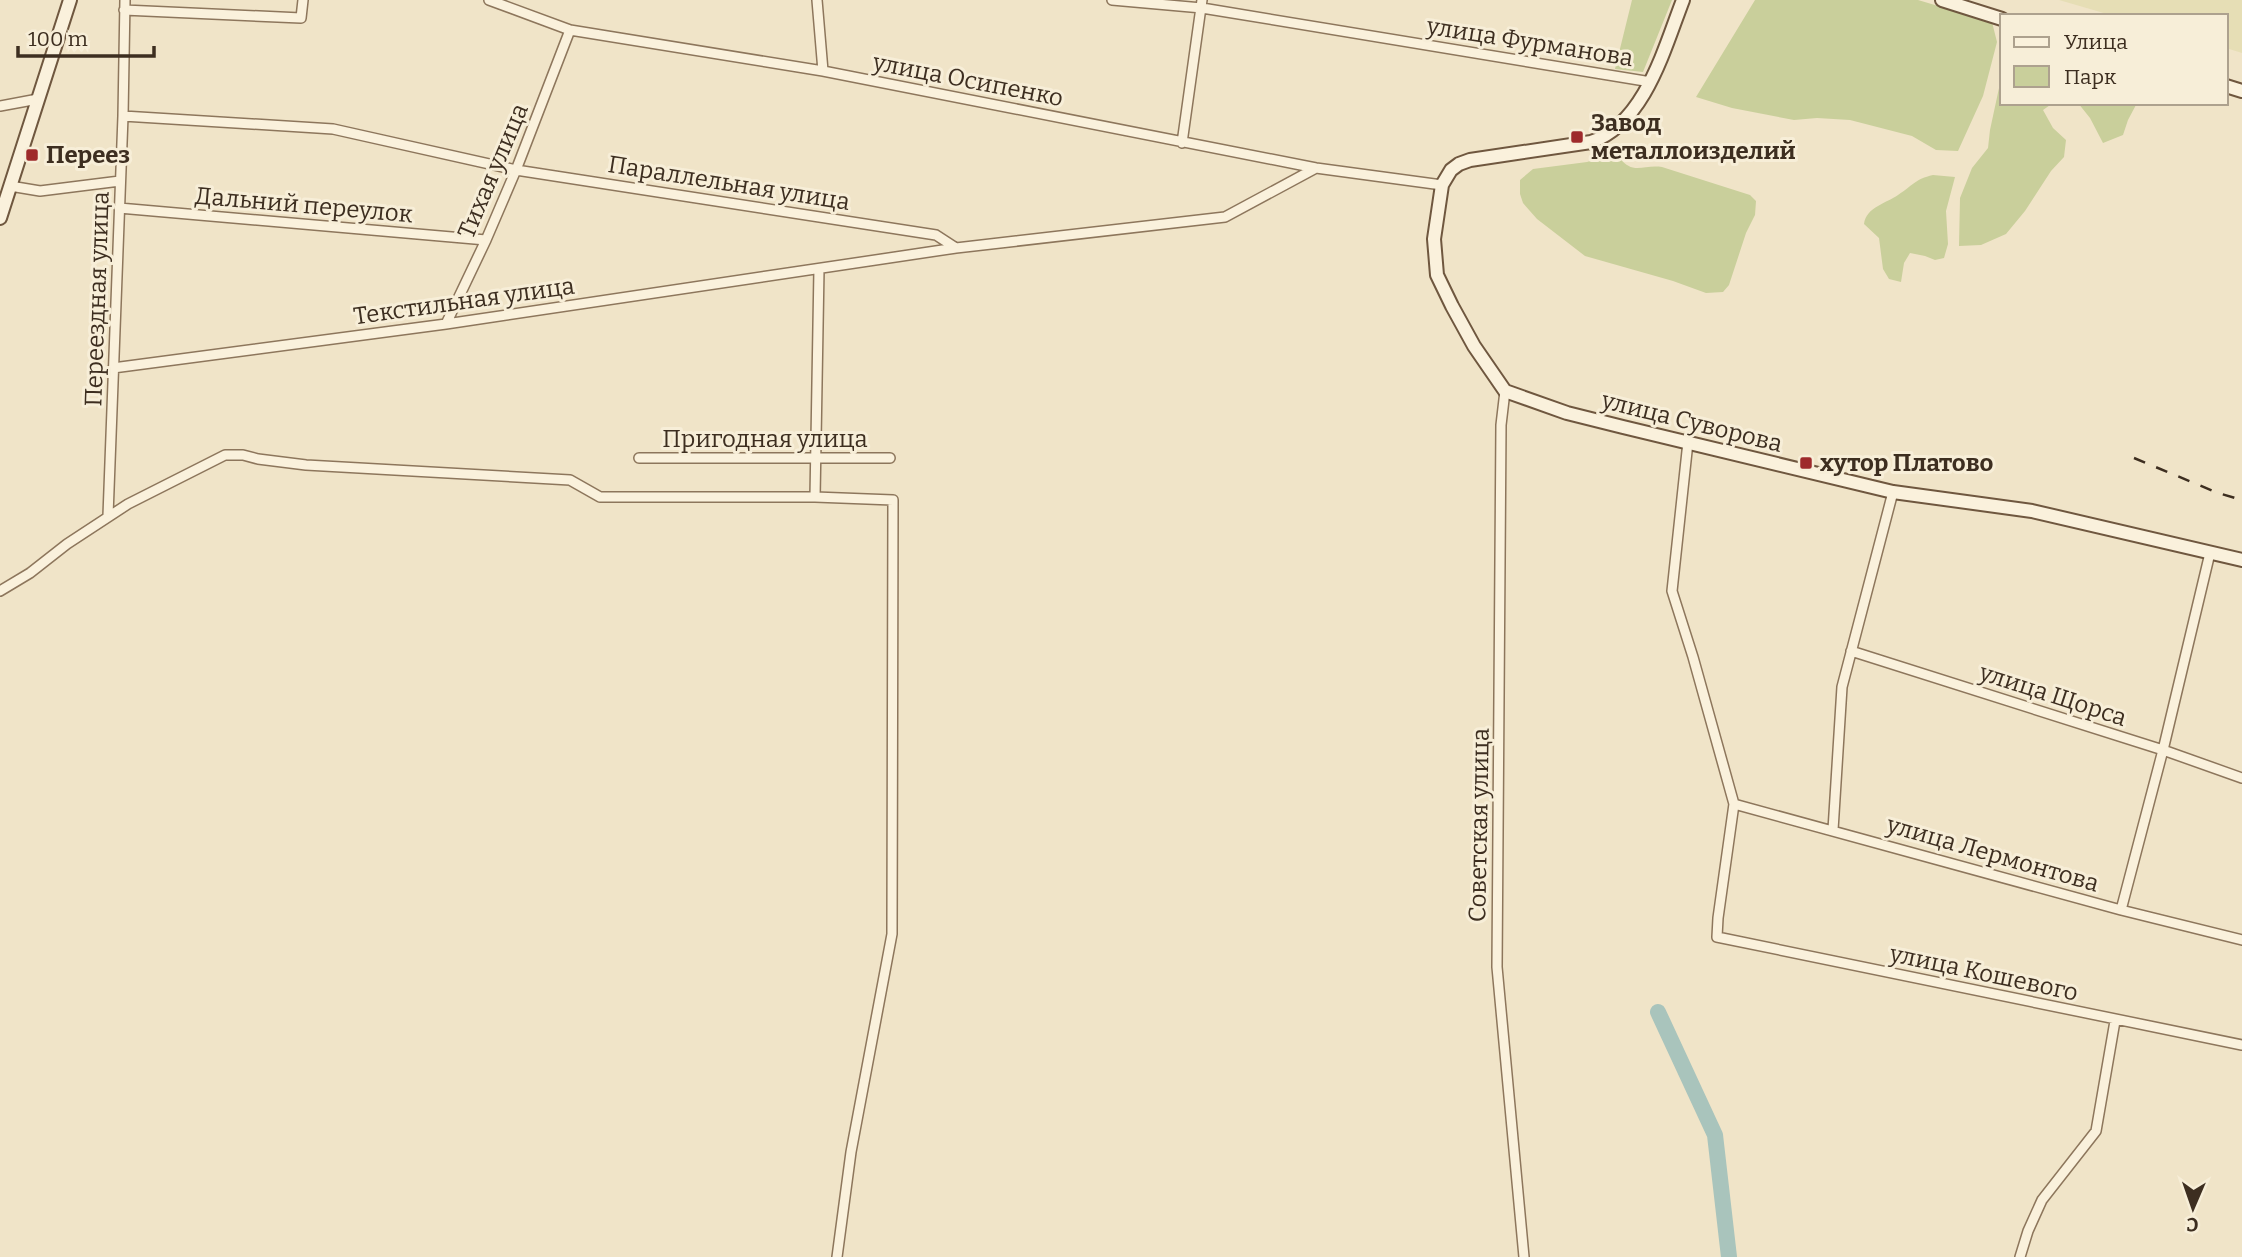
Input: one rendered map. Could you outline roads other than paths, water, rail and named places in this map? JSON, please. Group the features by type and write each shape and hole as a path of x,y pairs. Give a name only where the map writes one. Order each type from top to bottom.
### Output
{"street":[{"path":"0,218 70,0"},
{"path":"125,5 301,18 303,0"},
{"name":"улица Осипенко","path":"489,0 570,30 823,71 1317,168 1442,186"},
{"path":"817,0 823,71"},
{"name":"улица Фурманова","path":"1112,0 1202,4 1651,82"},
{"path":"1505,391 1474,346 1437,275 1434,239 1442,186 1451,170 1470,160 1591,142 1602,138 1630,114 1651,82 1683,0"},
{"path":"1942,0 2000,18"},
{"path":"1182,142 1202,4"},
{"name":"Переездная улица","path":"108,516 125,5"},
{"name":"Тихая улица","path":"446,324 516,170 570,30"},
{"path":"0,106 38,99"},
{"name":"Параллельная улица","path":"123,116 333,129 516,170 936,235 956,247 1225,217 1317,168"},
{"path":"10,186 40,191 120,181"},
{"name":"Дальний переулок","path":"119,208 486,240"},
{"name":"Текстильная улица","path":"113,368 446,324 956,247"},
{"path":"815,497 819,269"},
{"name":"улица Суворова","path":"1505,391 1567,412 1893,492 2032,511 2242,561"},
{"name":"Советская улица","path":"1505,391 1502,425 1497,967 1524,1257"},
{"path":"1688,442 1672,591 1734,804"},
{"path":"0,591 30,573 108,516 216,459 234,454 306,465 570,480 600,497 815,497 893,500 892,934 851,1152 837,1257"},
{"name":"Пригодная улица","path":"639,458 890,458"},
{"path":"1833,830 1842,687 1893,492"},
{"path":"2121,910 2210,553"},
{"name":"улица Щорса","path":"1851,651 2242,778"},
{"name":"улица Лермонтова","path":"1734,804 2121,910 2242,940"},
{"name":"улица Кошевого","path":"1734,804 1717,937 2242,1045"},
{"path":"2020,1257 2042,1200 2095,1131 2115,1021"}],"waterway":[{"path":"1658,1012 1715,1135 1729,1257"}],"railway":[{"path":"2134,458 2218,493 2242,500"}],"place":[{"name":"Завод металлоизделий","path":"1577,137"},
{"name":"Переез","path":"32,155"},
{"name":"хутор Платово","path":"1806,463"}]}
